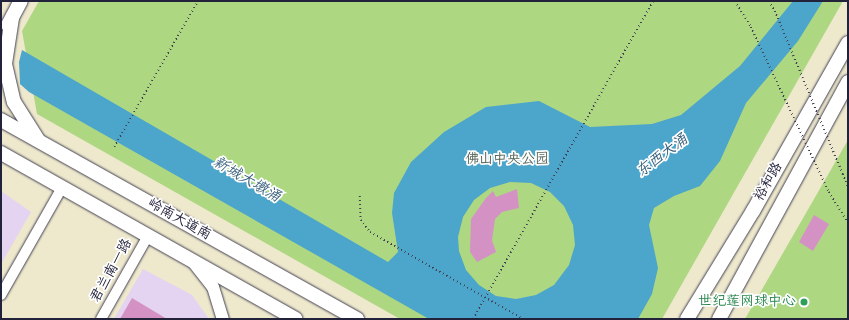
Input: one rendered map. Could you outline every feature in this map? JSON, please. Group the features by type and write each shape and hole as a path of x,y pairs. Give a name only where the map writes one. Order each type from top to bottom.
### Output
{"main road":[{"path":"1,37 21,1"},
{"path":"12,18 5,64 14,102 39,142"},
{"name":"裕和路","path":"687,319 753,211 848,43"},
{"name":"裕和路","path":"719,319 848,82"},
{"name":"岭南大道南","path":"1,120 357,319"},
{"path":"1,152 296,319"},
{"path":"1,164 23,164"}],"street":[{"path":"1,295 63,186"},
{"name":"君兰南一路","path":"101,319 148,236"},
{"path":"193,262 213,287 223,319"}],"path":[{"path":"114,148 198,1"},
{"path":"473,319 653,1"},
{"path":"735,1 751,27 829,192 848,222"},
{"path":"769,1 775,11 848,187"},
{"path":"360,196 361,220 370,232 523,319"}],"shaded area":[{"path":"1,191 31,212 1,264"},
{"path":"143,269 192,295 209,319 114,319"}],"green space":[{"name":"佛山中央公园","path":"39,1 843,1 662,319 400,319 37,114 22,31"},
{"path":"848,140 848,319 745,319"}],"water":[{"path":"793,1 823,1 798,41 746,103 720,161 700,186 674,196 654,208 649,225 658,268 652,294 638,319 429,319 29,92 20,84 19,62 22,50 388,262 398,252 392,213 394,193 411,162 444,132 486,107 539,101 590,127 652,124 681,115 740,66","holes":["510,182 531,183 550,192 564,206 573,225 575,245 569,265 554,285 536,295 516,299 496,296 479,285 466,270 459,251 458,237 463,217 474,200 490,188"]}],"building":[{"path":"517,189 519,208 502,212 495,219 492,240 496,252 477,262 470,252 471,219 493,191 496,197"},
{"path":"814,215 829,224 813,251 799,242"},
{"path":"132,298 167,319 120,319"}],"place":[{"name":"世纪莲网球中心","path":"804,302"}],"water label":[{"name":"东西大涌","path":"663,157"},
{"name":"新城大墩涌","path":"246,181"}]}
